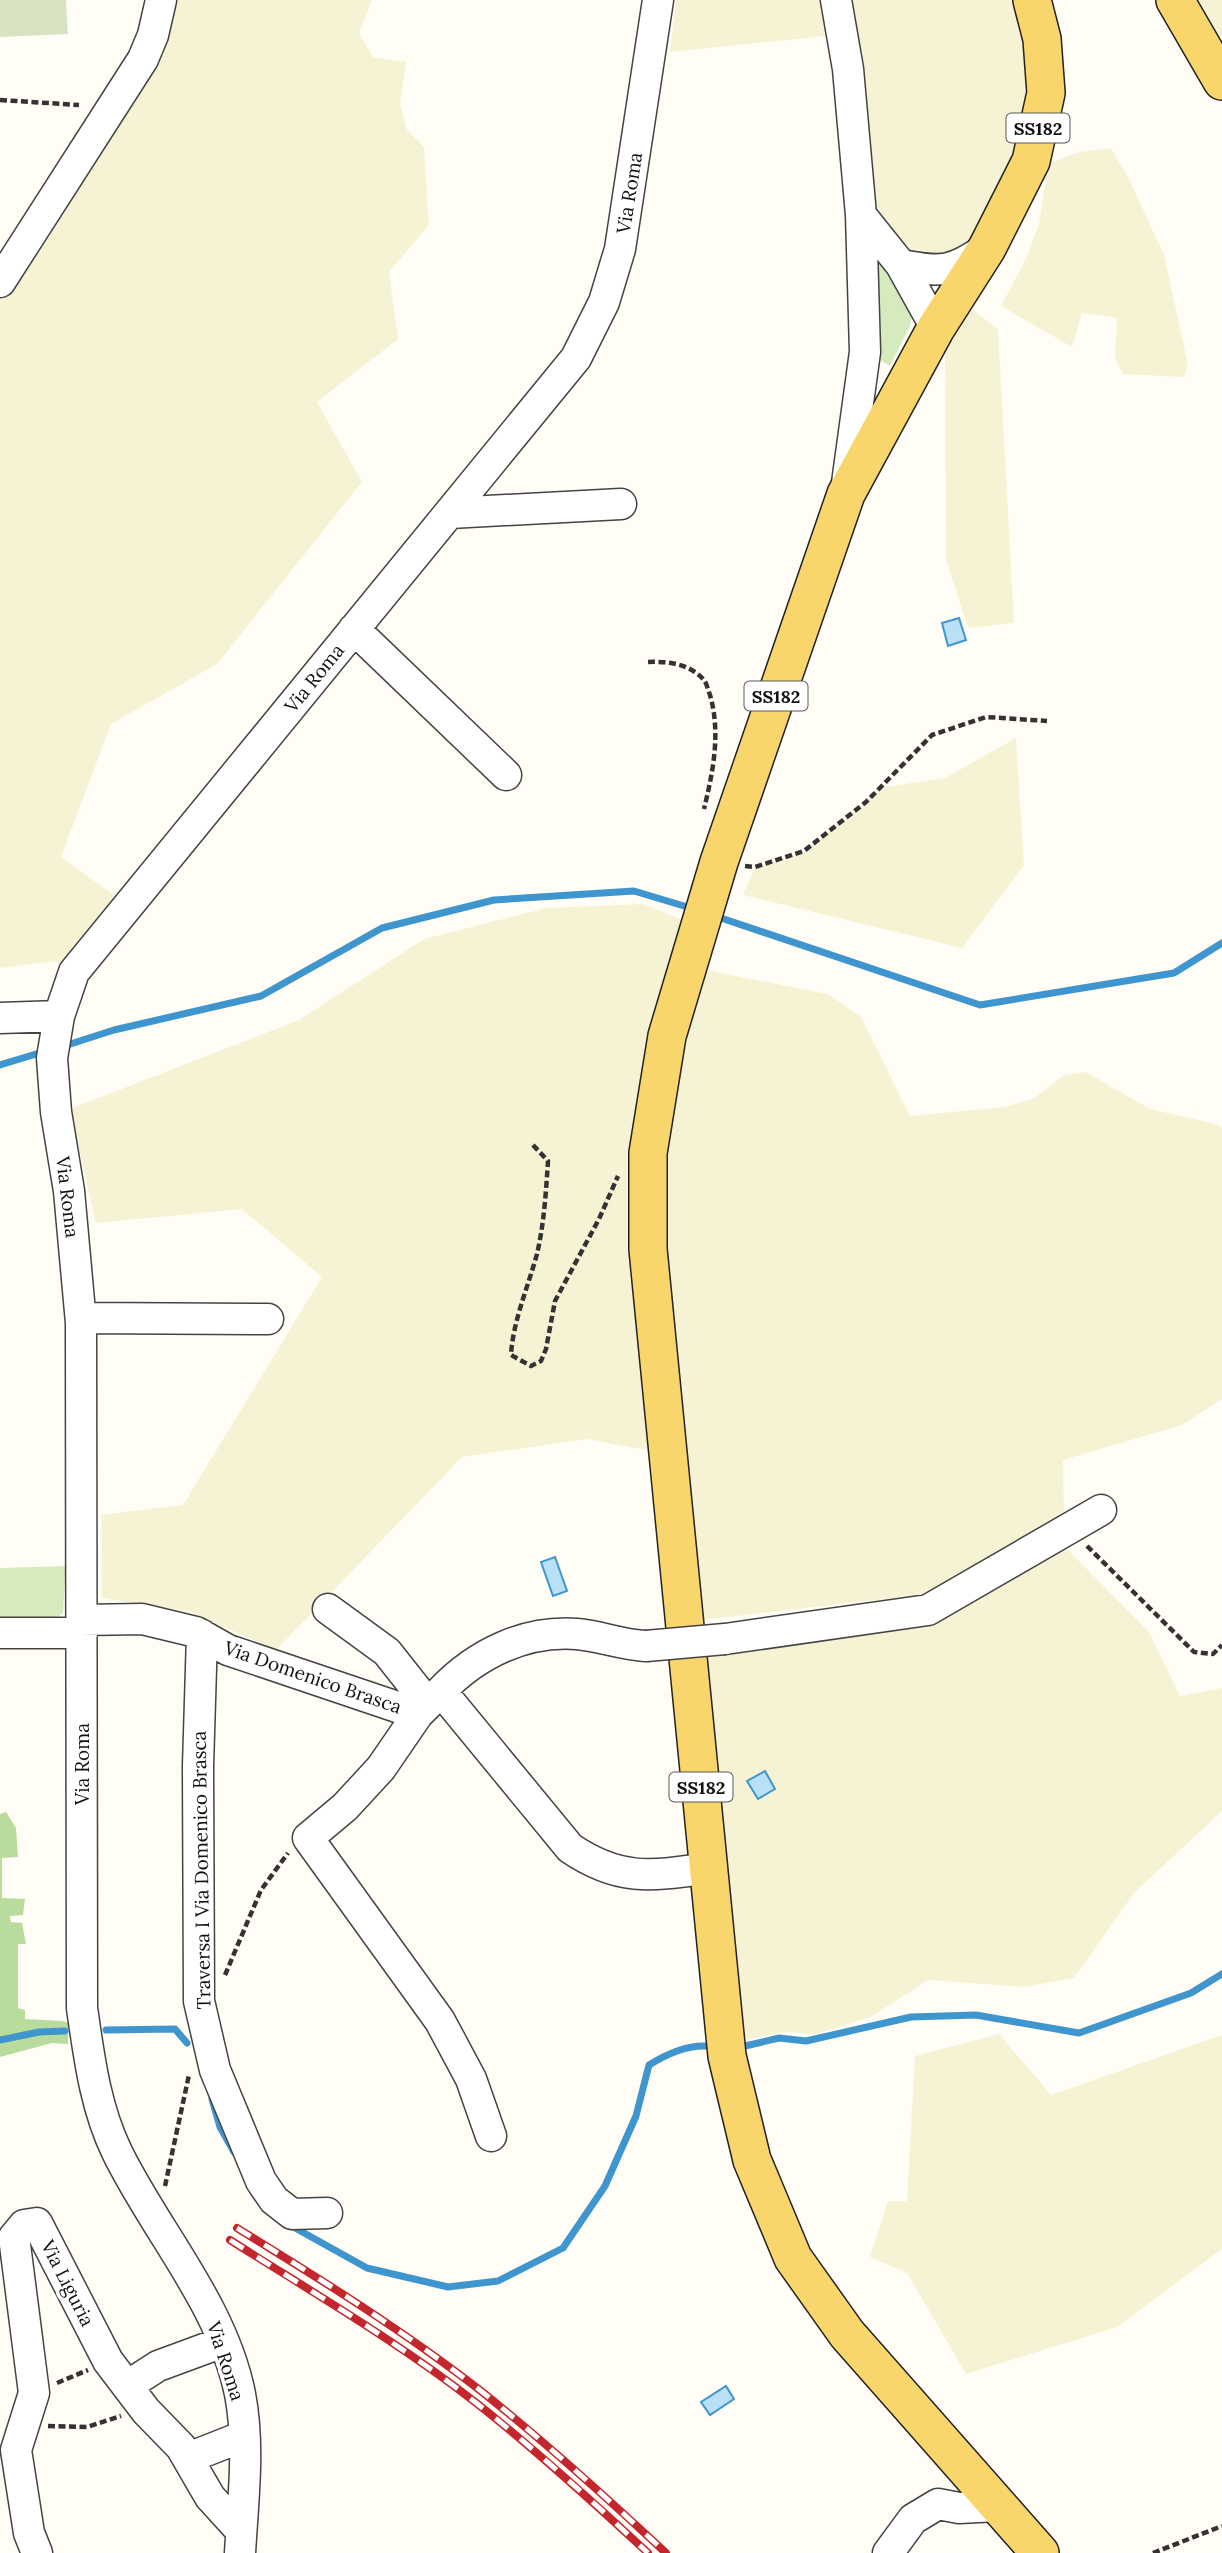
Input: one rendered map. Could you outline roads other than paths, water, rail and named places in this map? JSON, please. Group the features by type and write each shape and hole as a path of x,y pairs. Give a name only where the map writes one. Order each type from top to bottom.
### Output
{"main road":[{"name":"SS182","path":"1032,0 1042,39 1045,93 1031,161 987,248 936,328 846,494 719,862 667,1035 648,1153 648,1249 727,2056 752,2160 793,2258 847,2334 1040,2553"},
{"path":"1175,0 1222,81"}],"street":[{"path":"0,282 143,59 153,35 161,0"},
{"name":"Via Roma","path":"241,2547 246,2462 240,2393 218,2327 117,2151 92,2080 82,2008 81,1318 69,1191 56,1112 56,1036 74,972 576,358 604,302 620,250 658,0"},
{"path":"836,0 848,69 861,215 865,352 846,494"},
{"path":"861,215 901,265 936,328"},
{"path":"901,265 931,271 957,267 987,248"},
{"path":"865,352 877,367 903,388"},
{"path":"450,513 621,504"},
{"path":"354,629 506,775"},
{"path":"0,1018 56,1036"},
{"path":"81,1318 268,1319"},
{"path":"491,2136 471,2079 440,2021 309,1838 345,1807 381,1769 429,1703 455,1675 477,1659 517,1640 549,1633 578,1634 624,1645 646,1646 725,1639 928,1610 1101,1510"},
{"path":"328,1609 387,1651 429,1703 570,1848 604,1867 633,1875 660,1875 709,1868"},
{"name":"Via Domenico Brasca","path":"0,1633 142,1619 202,1635 228,1650 429,1703"},
{"name":"Traversa I Via Domenico Brasca","path":"202,1635 198,1766 199,2001 215,2070 261,2181 274,2200 292,2214 327,2213"},
{"name":"Via Liguria","path":"37,2553 29,2533 16,2451 34,2393 14,2237 24,2225 37,2223 108,2361 181,2447 241,2547"},
{"path":"127,2386 159,2366 223,2342"},
{"path":"188,2458 244,2436"},
{"path":"888,2553 914,2519 938,2504 969,2472"},
{"path":"938,2504 959,2508 998,2505"}],"water":[{"path":"959,618 966,640 948,646 942,623"},
{"path":"555,1557 567,1591 553,1596 541,1562"},
{"path":"765,1771 775,1789 758,1799 747,1781"},
{"path":"726,2386 734,2399 710,2415 701,2402"}],"waterway":[{"path":"61,1047 114,1030 261,996 382,928 494,900 634,891 694,909"},
{"path":"715,916 980,1005 1174,973 1222,943"},
{"path":"0,1065 46,1051"},
{"path":"745,2046 779,2038 806,2041 911,2017 976,2015 1079,2033 1191,1993 1222,1974"},
{"path":"106,2030 175,2029 187,2043"},
{"path":"0,2040 39,2032 65,2031"},
{"path":"288,2224 367,2268 448,2287 498,2281 563,2248 605,2186 636,2116 649,2065 676,2051 706,2046"},
{"path":"212,2099 220,2127 234,2152"}],"railway":[{"path":"237,2228 361,2306 452,2369 552,2450 666,2553"},
{"path":"230,2240 446,2380 541,2457 648,2553"}]}
